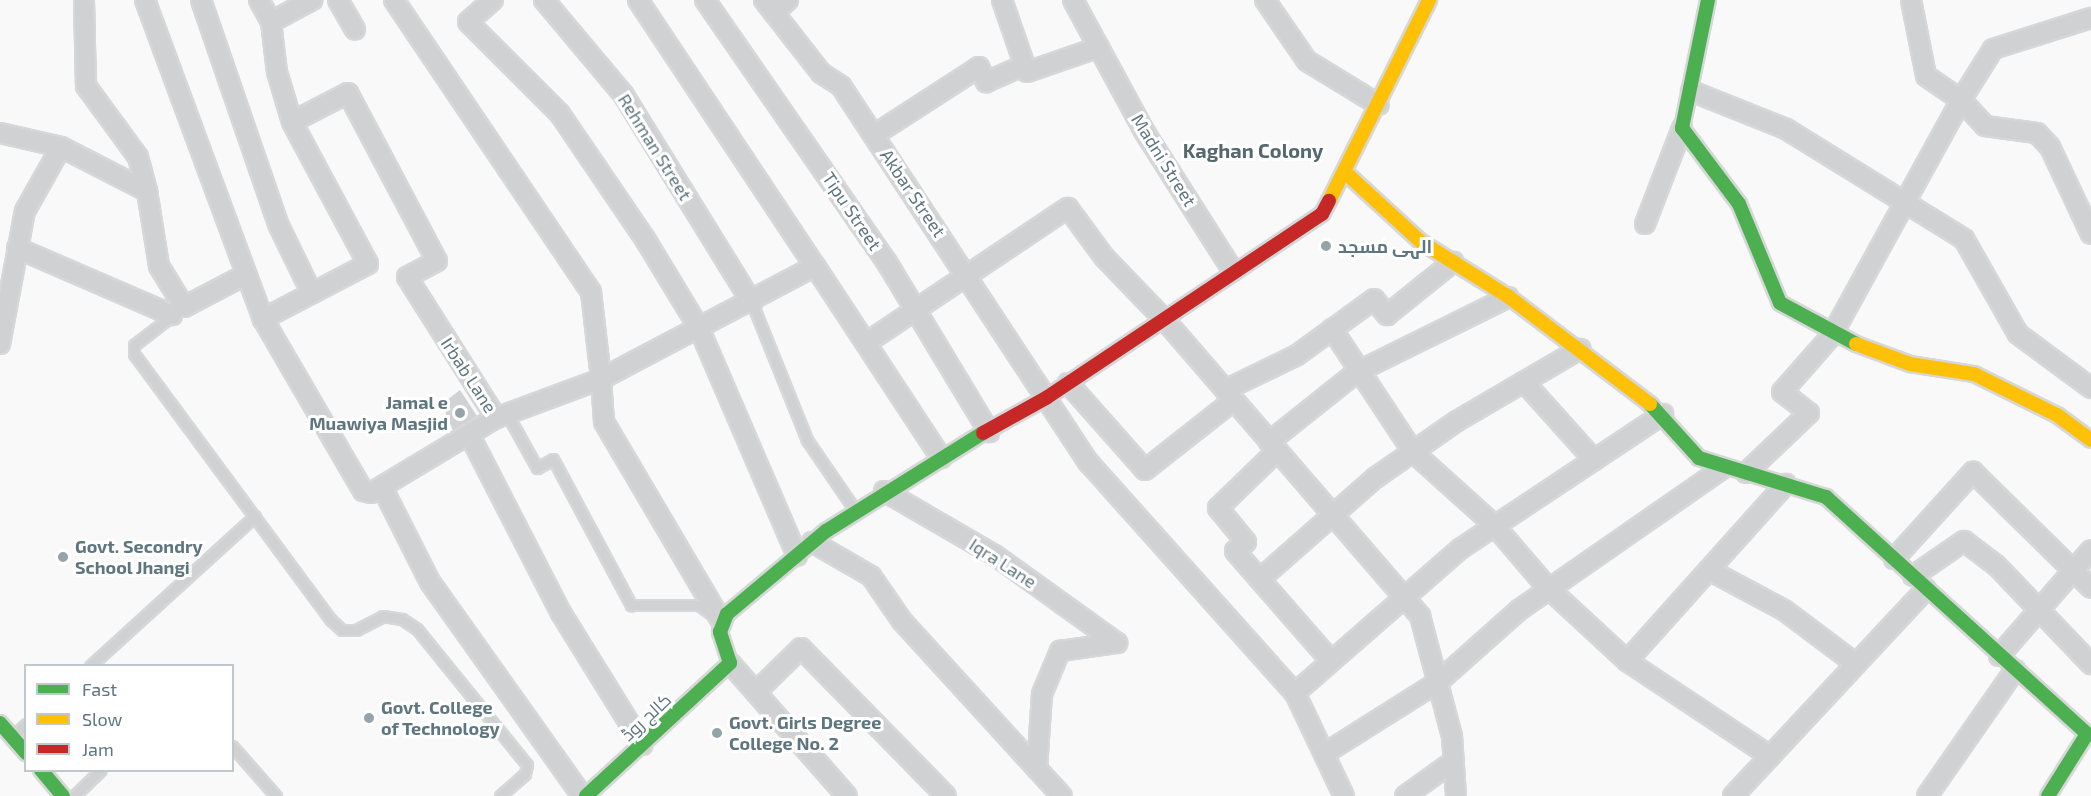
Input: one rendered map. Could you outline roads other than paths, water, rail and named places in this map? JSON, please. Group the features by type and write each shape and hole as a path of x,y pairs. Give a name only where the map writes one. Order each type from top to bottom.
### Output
{"street":[{"path":"84,0 86,86 138,157 147,191 159,266 178,311"},
{"path":"145,0 263,319 363,491 382,487 501,416"},
{"path":"201,0 279,226 311,292"},
{"path":"259,0 271,22 277,72 292,123 368,264 263,319"},
{"path":"271,22 312,0"},
{"path":"338,0 355,30"},
{"path":"394,0 591,292 604,422 722,622 730,663 847,796"},
{"path":"494,0 468,22 560,114 699,328 797,556"},
{"name":"Rehman Street","path":"544,0 623,94 752,303"},
{"path":"638,0 941,458"},
{"name":"Tipu Street","path":"705,0 915,310 989,432"},
{"path":"769,6 788,0"},
{"path":"1002,0 1027,72 1099,47"},
{"name":"Madni Street","path":"1073,0 1233,271"},
{"path":"1265,0 1307,61 1379,105"},
{"path":"722,622 812,542 855,510 1046,398 1233,271 1315,220 1347,174 1429,0"},
{"path":"1646,224 1683,128 1708,0"},
{"path":"1911,0 1926,76 1961,100 1985,126 2037,133 2050,147 2091,234"},
{"name":"Akbar Street","path":"769,6 821,73 841,86 1089,463 1295,693 1327,752 1344,796"},
{"path":"1746,473 1809,413 1782,392 1832,335 1903,201 1993,49 2091,18"},
{"path":"874,135 979,67 986,81 1025,65"},
{"path":"1691,91 1786,129 1964,239 2018,334 2091,388"},
{"name":"Irbab Lane","path":"292,123 348,93 437,261 407,277 501,416 601,379 752,303 815,266"},
{"path":"1683,128 1739,204 1780,303 1832,335 1910,364 1974,374 2057,415 2091,440"},
{"path":"0,133 61,147 147,191"},
{"path":"0,344 10,258 25,211 61,147"},
{"path":"1347,174 1421,242 1509,297 1663,414 1699,459 1826,497 2087,734 2049,796"},
{"path":"866,343 1068,208 1104,257 1163,318 1420,616 1438,682 1454,761 1456,796"},
{"path":"10,258 178,311 245,275"},
{"path":"1068,383 1145,471 1229,395 1297,355 1374,299 1387,315 1453,262"},
{"path":"1331,661 1235,551 1246,542 1218,508 1273,447 1357,372 1509,297"},
{"path":"1332,329 1357,372 1413,452 1494,525 1548,588 1627,661 1770,756"},
{"path":"1260,579 1330,514 1413,452 1580,349"},
{"path":"1524,382 1594,460"},
{"path":"1295,693 1402,597 1494,525 1663,414"},
{"path":"469,434 561,614 643,744"},
{"path":"1327,752 1438,682 1548,588 1723,468"},
{"path":"1893,559 1973,472 2072,572 2091,588"},
{"path":"1627,661 1786,484"},
{"path":"382,487 430,582 584,796"},
{"name":"Iqra Lane","path":"884,491 996,556 1117,643 1060,651 1042,694 1037,769"},
{"path":"1733,796 1856,664 1919,583 1964,541 2040,609 2091,664"},
{"path":"812,542 871,576 902,621 1062,796"},
{"path":"1999,656 2091,550"},
{"path":"1709,570 1784,610 1856,664"},
{"path":"756,692 801,648 946,796"},
{"name":"کالج روڈ","path":"584,796 730,663"},
{"path":"1927,796 2015,670"},
{"path":"0,723 24,751"},
{"path":"1405,796 1454,761"},
{"path":"42,772 63,796"}],"lane":[{"path":"752,303 807,440 855,510"},
{"path":"178,311 132,349 342,630 356,630 383,616 402,619 417,629 527,765 525,774 500,796"},
{"path":"501,416 537,468 553,459 631,605 699,605 722,622"},
{"path":"92,664 255,516"},
{"path":"12,737 24,726"},
{"path":"234,748 276,796"},
{"path":"74,796 100,772"}],"place":[{"name":"الہی مسجد","path":"1326,246"},
{"name":"Jamal e Muawiya Masjid","path":"460,413"},
{"name":"Govt. Secondry School Jhangi","path":"63,557"},
{"name":"Govt. College of Technology","path":"369,718"},
{"name":"Govt. Girls Degree College No. 2","path":"717,733"}],"district":[{"name":"Kaghan Colony","path":"1253,150"}]}
